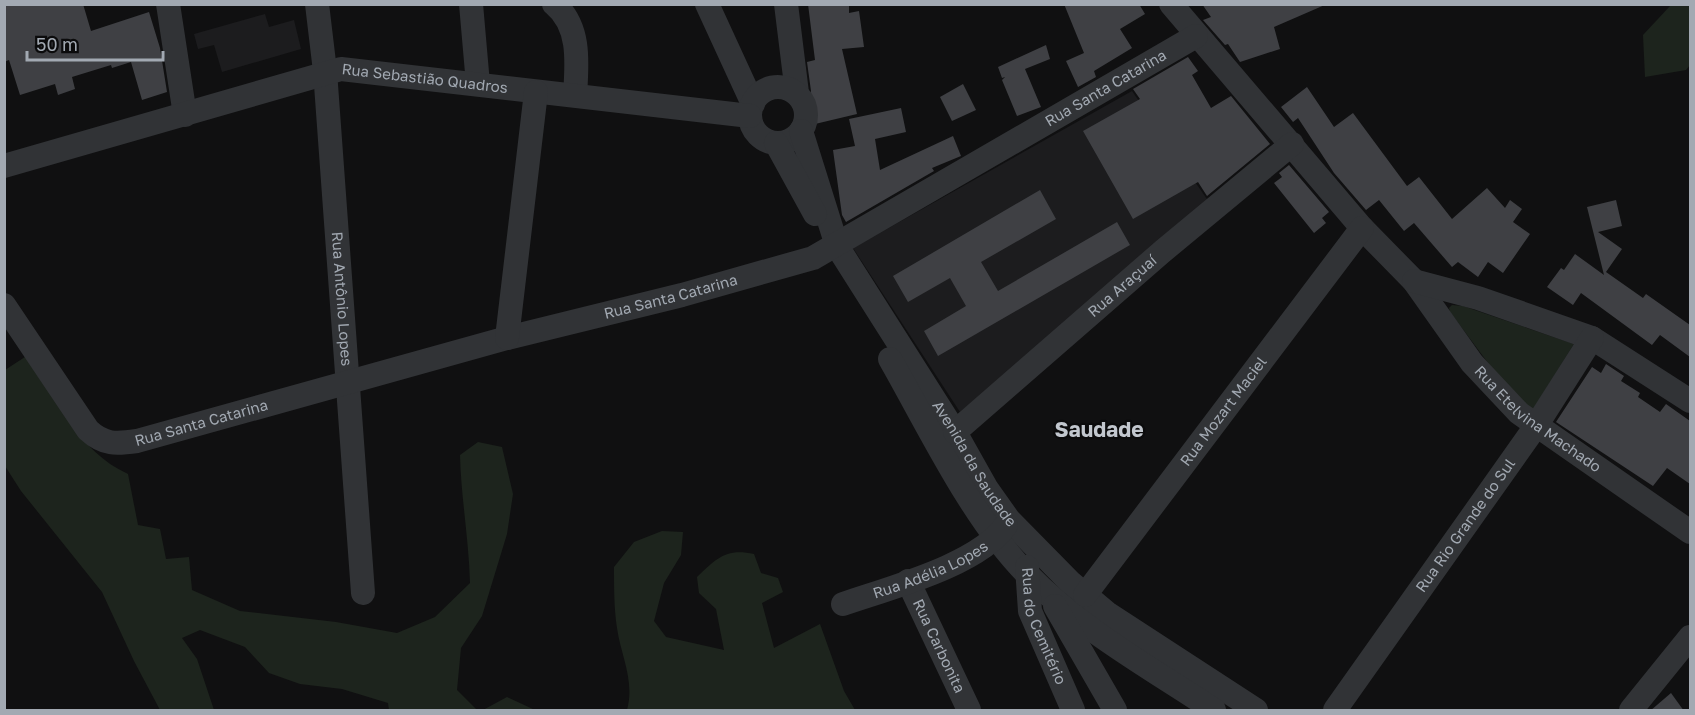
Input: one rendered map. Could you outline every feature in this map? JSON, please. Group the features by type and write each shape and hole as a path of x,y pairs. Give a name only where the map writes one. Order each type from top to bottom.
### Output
{"street":[{"path":"168,4 185,115"},
{"name":"Rua Antônio Lopes","path":"317,4 326,72 363,593"},
{"path":"471,4 478,84"},
{"path":"554,4 564,13 573,27 575,95"},
{"path":"707,4 751,110 758,134 776,143 790,140 801,131 806,118 805,105 797,93 786,4"},
{"name":"Rua Etelvina Machado","path":"1171,4 1362,228 1414,281 1444,327 1496,392 1536,426 1690,532"},
{"name":"Rua Santa Catarina","path":"4,305 88,430 100,441 117,444 137,441 507,338 682,295 813,258 1196,36"},
{"name":"Rua Sebastião Quadros","path":"4,166 326,72 364,70 536,92 751,110"},
{"path":"751,110 767,89 778,86 797,93"},
{"path":"507,338 536,92"},
{"name":"Avenida da Saudade","path":"801,131 832,249 955,432 987,489 1003,529 1026,574 1048,595 1101,635 1214,711"},
{"name":"Avenida da Saudade","path":"776,143 814,210 832,249 975,506 1003,529 1028,538 1049,562 1107,613 1256,711"},
{"name":"Rua Araçuaí","path":"955,432 1163,251 1292,144"},
{"name":"Rua Mozart Maciel","path":"1085,595 1362,228"},
{"path":"1414,281 1478,298 1592,338 1690,401"},
{"name":"Rua Rio Grande do Sul","path":"1335,711 1536,426 1592,338"},
{"name":"Rua Adélia Lopes","path":"843,604 965,558 1003,529"},
{"name":"Rua do Cemitério","path":"1028,538 1026,574 1030,611 1073,711"},
{"path":"1049,562 1048,595 1115,711"},
{"name":"Rua Carbonita","path":"908,581 969,711"},
{"path":"1631,711 1690,636"}],"shaded area":[{"path":"1671,5 1690,5 1690,65 1686,70 1645,77 1643,35"},
{"path":"265,14 269,27 294,20 301,49 222,72 214,45 198,49 194,34"},
{"path":"1132,91 1209,202 960,412 853,248"},
{"path":"1452,305 1463,306 1574,344 1534,408 1530,410 1518,403 1450,312 1449,308"},
{"path":"28,355 70,423 82,438 95,452 128,474 138,525 160,529 166,559 189,557 192,590 240,611 336,622 397,633 435,617 470,583 460,455 478,442 502,447 513,494 507,534 482,616 461,648 457,690 477,710 389,710 388,703 342,689 300,684 269,673 245,647 200,630 182,638 197,659 214,710 160,710 102,592 21,491 5,466 5,370"},
{"path":"662,531 683,532 681,555 664,583 654,621 666,637 724,650 716,609 699,593 697,577 722,556 736,552 754,554 761,573 778,578 783,592 762,603 774,648 820,624 844,691 855,710 627,710 629,689 616,620 614,567 634,542"},
{"path":"507,697 535,710 483,710"}],"building":[{"path":"4,4 83,4 91,31 149,12 160,48 167,92 142,100 131,62 112,68 111,65 72,77 75,89 58,95 55,84 20,95 9,60 4,62"},
{"path":"808,4 849,4 849,13 859,11 864,47 842,49 857,114 815,124 809,100 811,91 807,62 815,60"},
{"path":"1064,4 1139,4 1145,14 1120,29 1132,48 1094,71 1096,77 1078,87 1066,61 1084,53"},
{"path":"1202,4 1327,4 1274,27 1280,49 1240,62 1228,44 1225,45 1203,20 1211,17"},
{"path":"1046,45 1050,59 1025,69 1041,107 1017,116 1002,80 1005,77 1002,78 998,67"},
{"path":"1188,57 1198,71 1192,75 1211,108 1231,96 1270,144 1207,196 1198,182 1133,219 1083,131 1140,99 1133,89"},
{"path":"963,84 976,110 952,121 940,97"},
{"path":"1307,87 1334,127 1353,113 1407,186 1419,177 1452,219 1487,188 1505,208 1510,200 1522,209 1513,222 1530,234 1503,273 1488,262 1478,277 1458,262 1452,267 1414,223 1404,231 1379,200 1366,210 1334,173 1298,118 1293,122 1281,107"},
{"path":"901,108 906,132 875,139 880,170 953,136 961,156 932,168 934,171 846,222 842,215 833,150 855,146 849,119"},
{"path":"1289,165 1329,212 1322,218 1326,223 1314,233 1274,183 1282,177 1279,173"},
{"path":"1040,190 1056,219 981,262 998,291 1117,222 1130,245 938,356 924,331 966,306 950,278 908,302 893,276"},
{"path":"1616,200 1622,226 1598,232 1622,249 1606,272 1643,298 1646,294 1690,325 1690,357 1660,335 1652,345 1581,293 1573,305 1547,287 1561,268 1564,270 1575,254 1604,275 1587,207"},
{"path":"1606,364 1624,376 1621,381 1640,393 1638,397 1660,412 1666,404 1690,421 1690,484 1667,468 1653,486 1556,422 1592,367 1601,373"},
{"path":"1671,693 1684,711 1650,711"}],"district":[{"name":"Saudade","path":"1099,430"}]}
